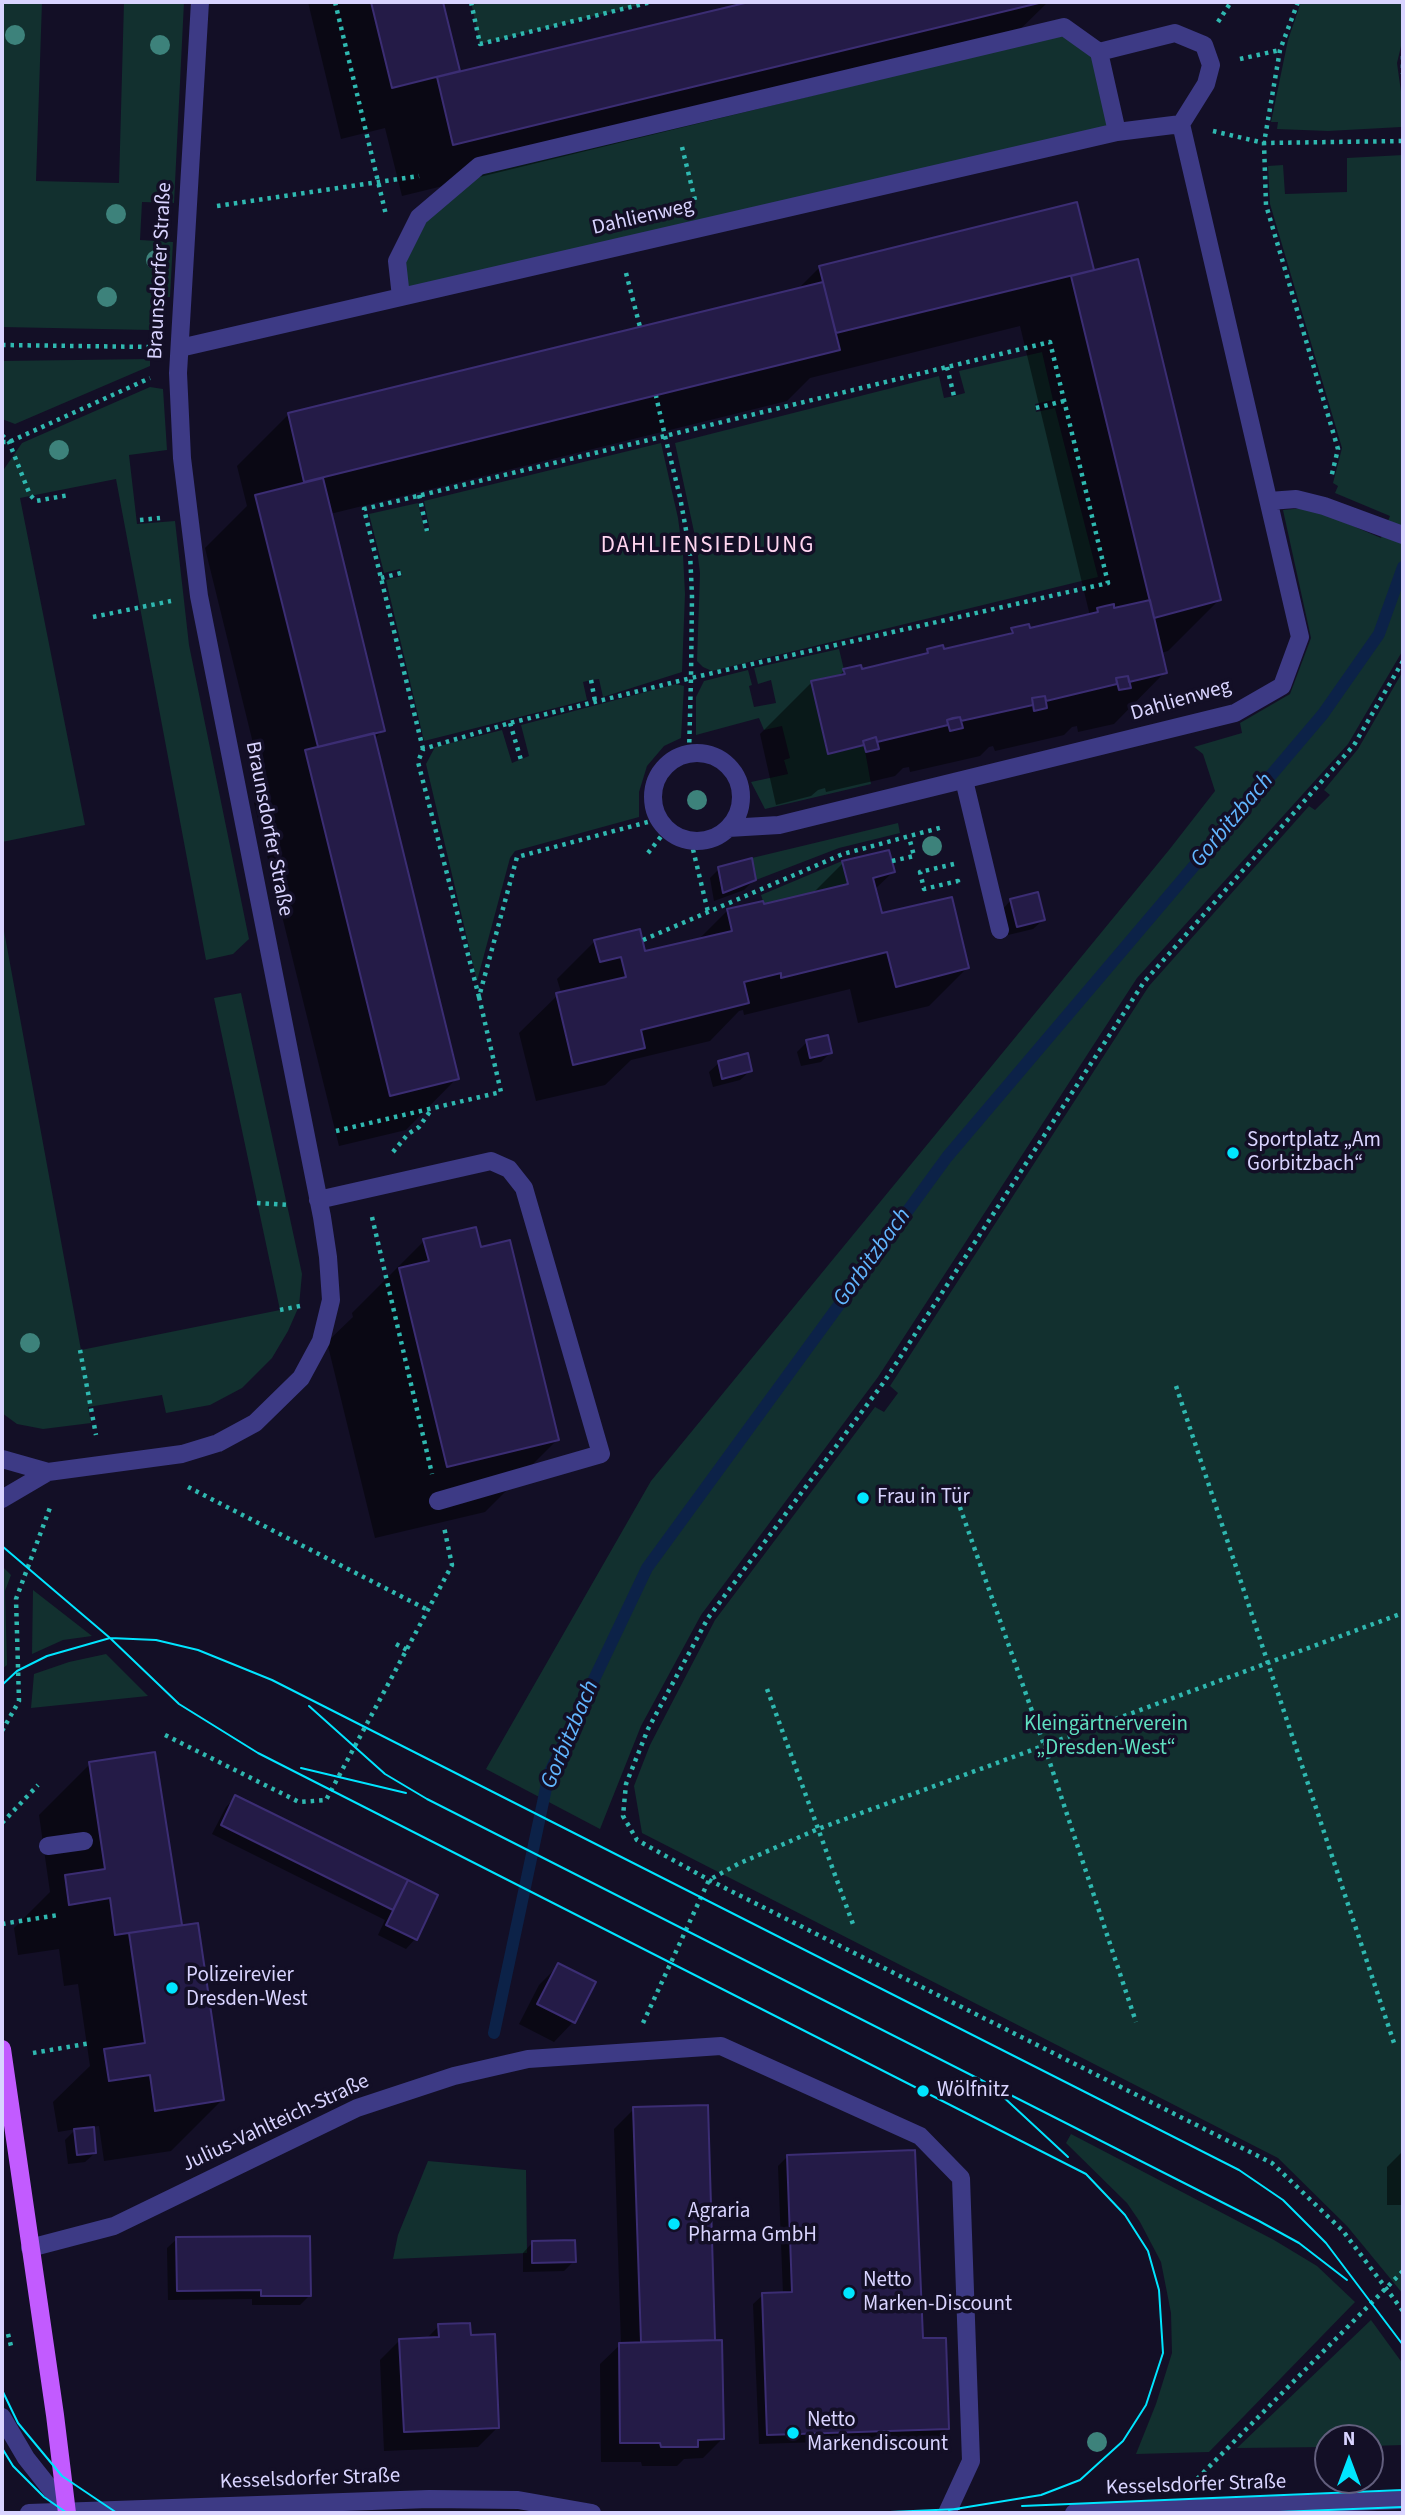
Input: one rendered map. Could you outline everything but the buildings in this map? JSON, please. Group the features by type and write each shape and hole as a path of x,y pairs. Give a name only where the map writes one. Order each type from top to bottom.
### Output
{"main road":[{"path":"2,2049 67,2512"}],"street":[{"name":"Braunsdorfer Straße","path":"2,1499 56,1471 182,1454 218,1443 255,1423 301,1378 321,1341 331,1300 328,1257 318,1200 199,596 182,458 178,373 200,2"},
{"path":"401,296 397,261 419,217 479,166 1064,27 1099,52 1117,132"},
{"path":"1099,52 1175,33 1204,45 1211,65 1206,84 1181,124"},
{"name":"Dahlienweg","path":"180,348 1117,132 1181,124 1300,636 1282,686 1235,713 779,825 728,828 717,836 691,841"},
{"path":"1269,502 1296,499 1324,506 1403,535"},
{"path":"691,841 678,837 663,824 653,808 654,784 667,764 689,753 717,757 728,765 736,776 740,804 736,817 728,828"},
{"path":"964,780 1000,930"},
{"path":"318,1200 491,1161 509,1169 524,1188 601,1454 438,1501"},
{"name":"Braunsdorfer Straße","path":"2,1459 56,1471"},
{"path":"48,1846 84,1841"},
{"name":"Julius-Vahlteich-Straße","path":"30,2248 114,2226 357,2108 454,2076 528,2059 721,2046 920,2136 961,2178 971,2461 947,2513"},
{"path":"2,2417 26,2458 67,2512"},
{"name":"Kesselsdorfer Straße","path":"29,2513 429,2499 518,2500 592,2513"},
{"name":"Kesselsdorfer Straße","path":"1074,2513 1403,2500"}],"path":[{"path":"335,2 397,261"},
{"path":"471,2 480,44 630,4 651,2"},
{"path":"1298,2 1280,50 1264,143 1266,205 1338,449 1324,506"},
{"path":"1211,65 1280,50"},
{"path":"1403,56 1403,74"},
{"path":"1181,124 1264,143 1403,141"},
{"path":"684,153 687,167"},
{"path":"188,211 429,175"},
{"path":"620,247 640,327"},
{"path":"306,1138 501,1092 418,762 423,749 364,509 1050,342 1108,583 596,701 423,749"},
{"path":"2,345 180,348"},
{"path":"947,367 954,396"},
{"path":"2,442 9,442 158,374 178,373"},
{"path":"656,396 690,552 692,596 689,753"},
{"path":"1036,408 1064,401"},
{"path":"2,435 9,442 30,495 36,502 69,495"},
{"path":"419,495 427,531"},
{"path":"140,520 162,517"},
{"path":"381,578 401,573"},
{"path":"93,617 173,600"},
{"path":"1403,661 1354,745 1144,982 884,1382 708,1618 648,1729 626,1784 623,1816 637,1840 709,1880 1272,2163 1343,2231 1403,2311"},
{"path":"591,680 596,701"},
{"path":"510,723 520,760"},
{"path":"479,997 517,857 663,824"},
{"path":"648,853 663,824"},
{"path":"642,940 843,854 943,827"},
{"path":"892,861 914,856 909,837"},
{"path":"691,841 708,912"},
{"path":"944,866 920,872 924,889 958,881 961,895"},
{"path":"384,1185 387,1163 398,1144 419,1127 432,1109"},
{"path":"257,1203 287,1206"},
{"path":"165,1735 299,1802 327,1800 452,1565 370,1207"},
{"path":"280,1310 299,1306"},
{"path":"80,1350 102,1464"},
{"path":"1176,1387 1394,2043"},
{"path":"2,1731 19,1701 16,1599 56,1471"},
{"path":"188,1487 428,1610"},
{"path":"957,1499 1044,1745 1136,2022"},
{"path":"629,2053 709,1880 738,1864 818,1829 1403,1613"},
{"path":"396,1644 407,1650"},
{"path":"767,1689 854,1927"},
{"path":"2,1823 38,1785"},
{"path":"2,1924 58,1915"},
{"path":"43,2052 90,2043"},
{"path":"1216,2460 1403,2271"},
{"path":"8,2334 12,2350"}],"green space":[{"path":"2,2 42,2 36,181 119,183 124,2 184,2 174,203 142,202 140,240 173,242 170,297 151,297 151,330 2,327"},
{"path":"471,2 651,2 480,44"},
{"path":"1301,2 1403,2 1403,38 1397,63 1403,106 1401,127 1328,131 1277,129 1278,122 1271,122 1288,40"},
{"path":"1064,27 1099,52 1117,132 401,297 397,261 419,217 479,166"},
{"path":"1403,155 1403,650 1348,744 1137,978 878,1377 701,1615 641,1726 600,1829 486,1769 651,1481 1215,791 1203,754 1194,747 1242,733 1240,723 1290,694 1311,638 1283,510 1304,508 1325,514 1381,538 1390,516 1335,493 1338,486 1333,483 1342,448 1270,204 1268,166 1283,165 1285,194 1347,192 1347,158"},
{"path":"1042,352 1053,400 1035,404 1036,412 1055,408 1098,577 712,671 697,661 700,573 696,541 675,443 939,376 944,398 954,396 965,393 959,371"},
{"path":"150,359 150,366 15,424 2,419 2,361"},
{"path":"150,387 163,389 167,450 129,455 137,524 175,521 189,645 249,939 233,954 206,960 116,479 20,498 85,825 2,842 2,472 22,443"},
{"path":"661,443 678,518 683,555 685,594 682,672 603,697 599,679 583,682 587,700 424,741 386,580 402,576 400,569 384,573 369,514 418,503 425,531 430,531 424,501"},
{"path":"839,649 845,674 811,681 828,754 864,745 871,784 765,809 751,782 788,774 784,760 790,758 782,726 764,730 759,718 696,735 696,697 704,681 748,670 754,707 776,703 771,680 758,684 754,668"},
{"name":"Kleingärtnerverein „Dresden-West“","path":"1403,671 1403,2294 1347,2226 1278,2158 642,1833 634,1786 650,1745 715,1620 875,1407 884,1412 898,1393 890,1386 1149,986 1309,806 1315,810 1330,795 1324,790 1358,749"},
{"path":"676,684 684,686 681,738 664,746 647,766 639,792 639,817 515,851 510,858 477,981 426,764 435,747 502,730 512,763 529,756 521,725"},
{"path":"898,823 900,833 839,848 756,880 752,858"},
{"path":"842,861 848,884 764,904 761,895"},
{"path":"2,920 81,1350 280,1310 214,998 241,993 302,1274 299,1306 272,1358 242,1388 210,1405 166,1413 162,1395 88,1407 91,1423 43,1429 17,1424 2,1413"},
{"path":"2,1566 11,1575 5,1591 7,1665 2,1669"},
{"path":"33,1590 92,1636 63,1640 32,1654"},
{"path":"106,1654 148,1696 31,1708 34,1674 69,1662"},
{"path":"1071,2134 1274,2240 1317,2266 1355,2302 1209,2452 1136,2454 1172,2353 1171,2313 1161,2262 1127,2203 1066,2143"},
{"path":"428,2161 526,2170 527,2253 393,2259 398,2235"},
{"path":"1371,2320 1403,2364 1403,2445 1384,2446 1384,2424 1314,2424 1314,2447 1237,2448"}],"waterway":[{"name":"Gorbitzbach","path":"494,2033 549,1774 647,1568 947,1157 1323,714 1379,634 1403,567"}],"tram line":[{"path":"2,1546 110,1638 179,1704 258,1753 1086,2174 1125,2215 1148,2251 1159,2290 1163,2353 1146,2405 1123,2441 1080,2480 1041,2495 949,2510"},
{"path":"2,1685 17,1671 47,1656 110,1638 156,1640 198,1650 272,1680 1239,2170 1283,2200 1326,2243 1403,2345"},
{"path":"309,1706 385,1774 427,1799 1259,2221 1299,2243 1347,2280"},
{"path":"301,1768 406,1793"},
{"path":"999,2093 1068,2157"},
{"path":"2,2390 18,2423 62,2476 117,2513"},
{"path":"2,2448 13,2466 44,2497 67,2513"},
{"path":"1022,2506 1403,2490"},
{"path":"1254,2513 1403,2507"},
{"path":"867,2513 959,2509"}],"place":[{"name":"Sportplatz „Am Gorbitzbach“","path":"1233,1153"},
{"name":"Frau in Tür","path":"863,1498"},
{"name":"Polizeirevier Dresden-West","path":"172,1988"},
{"name":"Wölfnitz","path":"923,2091"},
{"name":"Agraria Pharma GmbH","path":"674,2224"},
{"name":"Netto Marken-Discount","path":"849,2293"},
{"name":"Netto Markendiscount","path":"793,2433"}],"district":[{"name":"DAHLIENSIEDLUNG","path":"708,547"}]}
